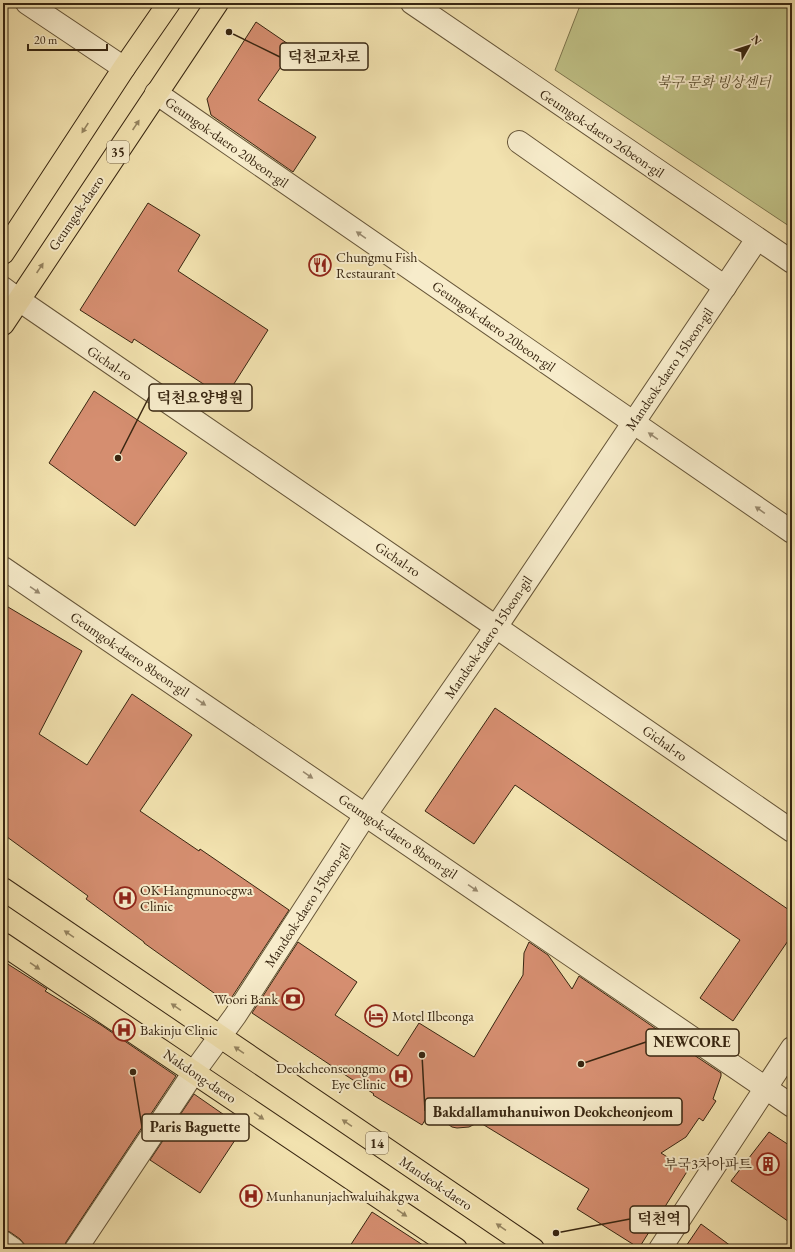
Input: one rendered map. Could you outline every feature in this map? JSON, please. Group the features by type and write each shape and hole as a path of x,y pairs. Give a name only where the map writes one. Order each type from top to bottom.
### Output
{"main road":[{"path":"3,253 124,68 169,3"},
{"name":"Geumgok-daero","path":"3,324 11,294 156,93 217,3"},
{"name":"Mandeok-daero","path":"3,889 533,1249"},
{"name":"Nakdong-daero","path":"3,944 456,1249"}],"street":[{"path":"27,3 124,68"},
{"name":"Geumgok-daero 26beon-gil","path":"412,3 792,262"},
{"name":"Geumgok-daero 20beon-gil","path":"156,93 792,532"},
{"path":"519,142 725,287"},
{"name":"Mandeok-daero 15beon-gil","path":"76,1249 194,1072 220,1036 366,814 496,627 757,239"},
{"name":"Gichal-ro","path":"11,294 792,831"},
{"name":"Geumgok-daero 8beon-gil","path":"3,568 366,814 792,1106"},
{"path":"660,1249 792,1048"},
{"path":"3,1242 13,1249"}],"green space":[{"name":"북구 문화 빙상센터","path":"581,3 792,3 792,228 555,70"}],"building":[{"path":"256,22 294,48 258,100 316,137 293,172 211,115 207,99"},
{"path":"148,203 200,235 178,271 268,330 225,398 134,339 132,343 80,310"},
{"path":"94,391 187,453 135,526 49,463"},
{"path":"3,604 82,651 39,734 87,765 132,694 192,735 140,811 199,851 200,849 289,910 228,1003 144,943 86,899 88,896 3,834"},
{"path":"495,708 792,912 792,935 733,1021 700,998 740,940 515,785 474,844 425,811"},
{"path":"298,942 357,982 335,1015 398,1056 419,1023 474,1057 523,975 524,953 529,942 548,955 572,989 579,976 721,1073 713,1099 716,1101 703,1121 699,1118 686,1137 661,1153 688,1170 639,1248 577,1209 589,1189 479,1122 469,1127 452,1127 430,1112 422,1125 373,1095 374,1094 252,1013"},
{"path":"3,961 47,989 45,991 101,1025 176,1076 66,1242 64,1249 31,1249 10,1232 3,1230"},
{"path":"194,1094 243,1128 200,1193 150,1160"},
{"name":"부국3차아파트","path":"769,1132 792,1147 792,1224 731,1181"},
{"path":"372,1212 429,1249 348,1249"},
{"path":"701,1224 735,1249 684,1249"}],"place":[{"name":"덕천교차로","path":"229,32"},
{"name":"Chungmu Fish Restaurant","path":"320,265"},
{"name":"덕천요양병원","path":"118,458"},
{"name":"OK Hangmunoegwa Clinic","path":"125,898"},
{"name":"Woori Bank","path":"293,999"},
{"name":"Motel Ilbeonga","path":"376,1016"},
{"name":"Bakinju Clinic","path":"124,1030"},
{"name":"Bakdallamuhanuiwon Deokcheonjeom","path":"422,1055"},
{"name":"NEWCORE","path":"581,1064"},
{"name":"Paris Baguette","path":"133,1072"},
{"name":"Deokcheonseongmo Eye Clinic","path":"401,1076"},
{"name":"부국3차아파트","path":"768,1164"},
{"name":"Munhanunjaehwaluihakgwa","path":"251,1196"},
{"name":"덕천역","path":"556,1233"}]}
